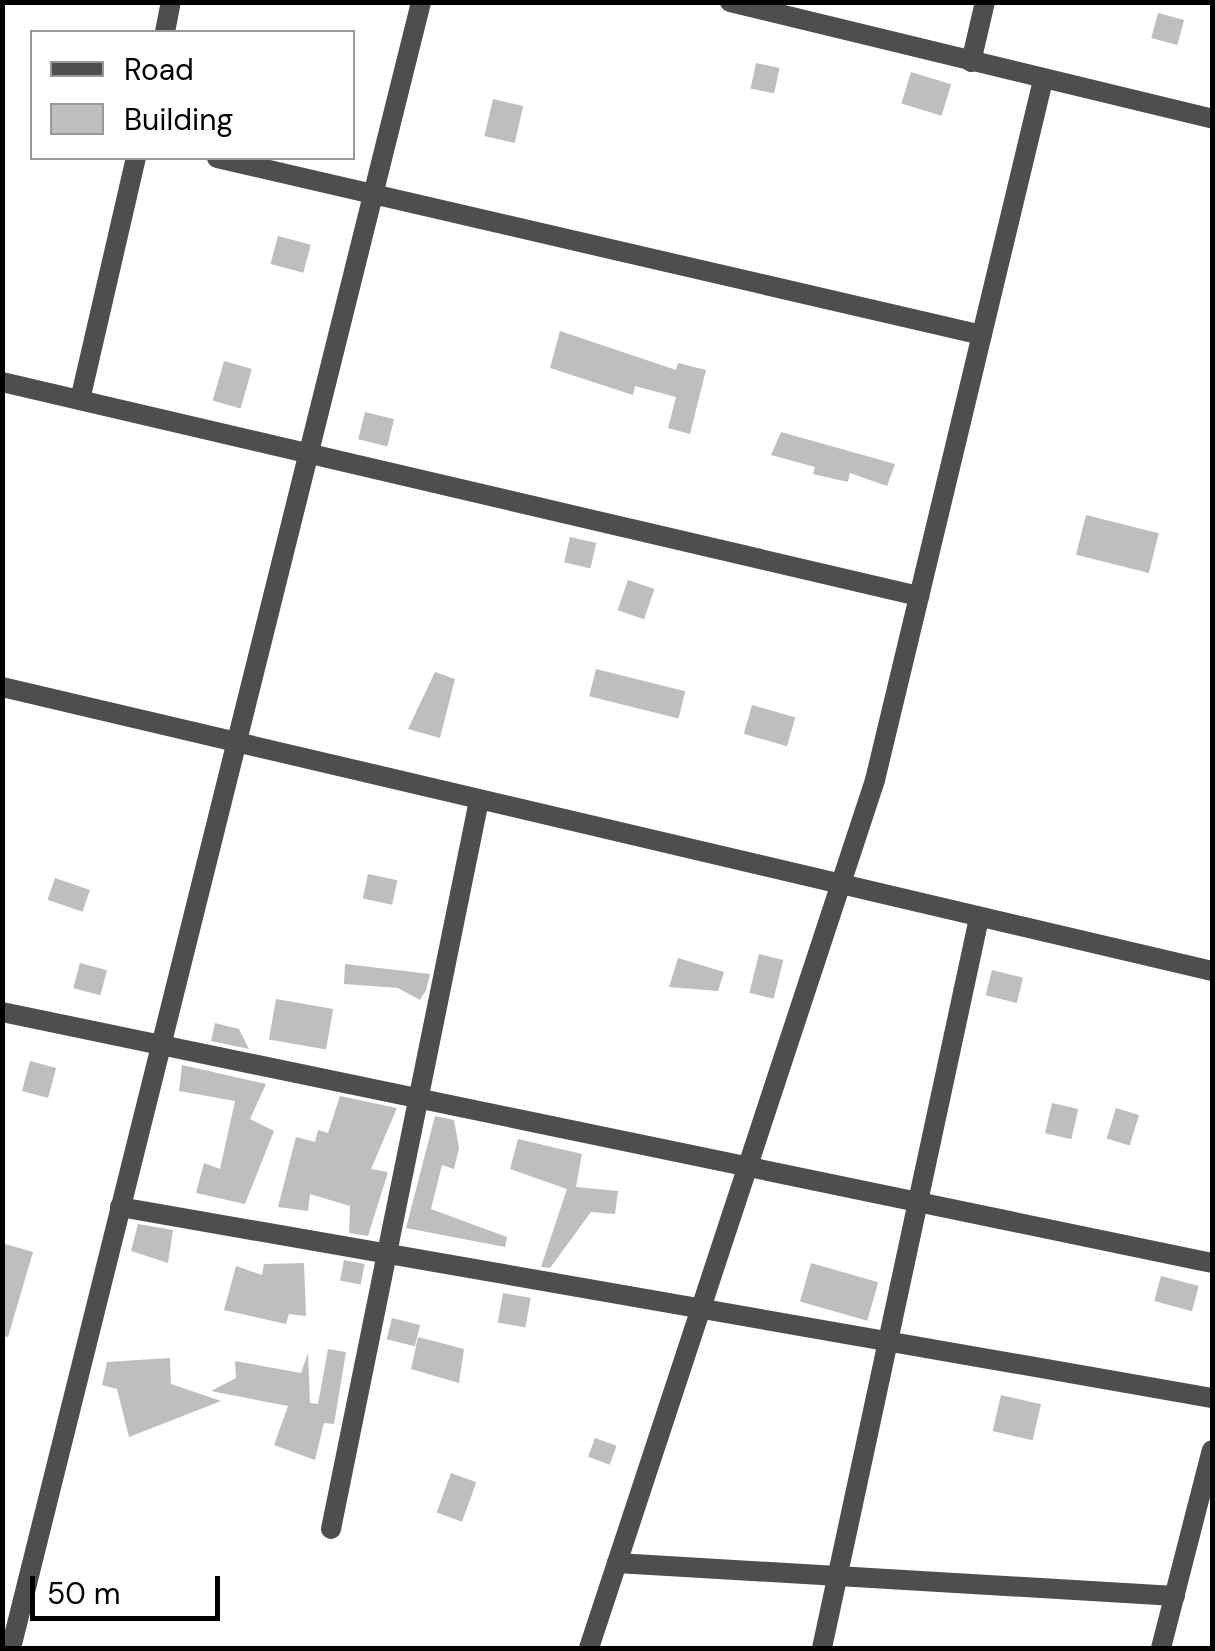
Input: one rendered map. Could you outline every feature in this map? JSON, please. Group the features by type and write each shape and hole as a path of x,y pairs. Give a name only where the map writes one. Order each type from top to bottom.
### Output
{"street":[{"path":"165,30 172,2"},
{"path":"11,1648 421,2"},
{"path":"730,2 1212,119"},
{"path":"971,62 986,2"},
{"path":"589,1648 840,886 920,596 1043,80"},
{"path":"80,400 136,160"},
{"path":"227,160 982,335"},
{"path":"2,382 920,596"},
{"path":"2,687 1212,971"},
{"path":"331,1529 479,800"},
{"path":"822,1648 979,918"},
{"path":"2,1012 158,1050 1212,1263"},
{"path":"120,1207 889,1338 1212,1398"},
{"path":"1161,1648 1212,1450"},
{"path":"617,1563 1174,1596"}],"building":[{"path":"1158,13 1184,20 1177,45 1151,38"},
{"path":"756,63 779,68 774,93 751,88"},
{"path":"911,72 951,84 942,116 901,104"},
{"path":"493,99 523,106 515,143 484,136"},
{"path":"278,236 311,245 303,273 270,264"},
{"path":"560,331 676,370 678,363 706,370 690,434 668,428 676,397 635,386 633,395 550,368"},
{"path":"224,361 252,369 241,408 213,400"},
{"path":"365,412 394,419 387,446 358,439"},
{"path":"781,432 895,464 887,486 850,473 848,482 813,474 815,467 771,455"},
{"path":"1086,515 1159,533 1149,573 1076,555"},
{"path":"570,537 596,543 590,568 564,562"},
{"path":"628,580 654,589 644,619 618,610"},
{"path":"596,669 685,691 678,718 589,696"},
{"path":"435,672 455,679 440,738 408,729"},
{"path":"752,705 795,717 787,746 744,734"},
{"path":"368,874 397,880 392,905 363,898"},
{"path":"55,878 90,890 82,912 48,900"},
{"path":"759,954 783,960 774,999 749,993"},
{"path":"678,958 724,972 718,991 669,987"},
{"path":"80,963 107,970 100,995 73,988"},
{"path":"345,964 430,974 420,1000 398,988 344,984"},
{"path":"992,970 1023,978 1017,1003 986,995"},
{"path":"276,999 333,1009 326,1049 269,1039"},
{"path":"215,1023 239,1029 249,1049 211,1041"},
{"path":"30,1061 56,1068 48,1098 22,1091"},
{"path":"182,1065 266,1084 250,1119 274,1131 245,1204 196,1193 204,1163 220,1169 235,1101 179,1091"},
{"path":"340,1096 397,1108 371,1169 388,1172 368,1236 349,1233 350,1206 310,1194 308,1211 278,1207 296,1137 315,1142 318,1130 328,1133"},
{"path":"1052,1103 1078,1109 1071,1139 1045,1133"},
{"path":"1116,1108 1139,1115 1130,1146 1107,1139"},
{"path":"435,1116 454,1120 459,1148 454,1169 442,1165 431,1209 507,1237 505,1247 406,1228"},
{"path":"518,1139 582,1154 576,1187 618,1191 615,1214 591,1212 550,1268 541,1267 567,1189 510,1169"},
{"path":"138,1224 173,1230 168,1263 131,1251"},
{"path":"2,1243 33,1252 8,1337 2,1336"},
{"path":"344,1260 365,1264 361,1285 340,1281"},
{"path":"304,1263 306,1316 289,1314 286,1324 224,1310 236,1266 262,1275 264,1264"},
{"path":"811,1263 878,1282 867,1321 800,1301"},
{"path":"1161,1276 1199,1286 1192,1311 1154,1301"},
{"path":"503,1293 531,1298 525,1327 498,1323"},
{"path":"392,1318 420,1325 415,1346 387,1339"},
{"path":"418,1337 464,1349 459,1383 411,1369"},
{"path":"328,1349 346,1352 334,1424 324,1423 315,1460 274,1445 288,1406 211,1391 236,1378 235,1361 301,1373 308,1353 310,1403 318,1404"},
{"path":"170,1358 171,1384 221,1401 129,1437 117,1389 102,1385 107,1362"},
{"path":"1001,1395 1041,1404 1033,1440 993,1431"},
{"path":"595,1438 617,1446 610,1465 588,1457"},
{"path":"451,1473 476,1482 462,1522 437,1512"}]}
